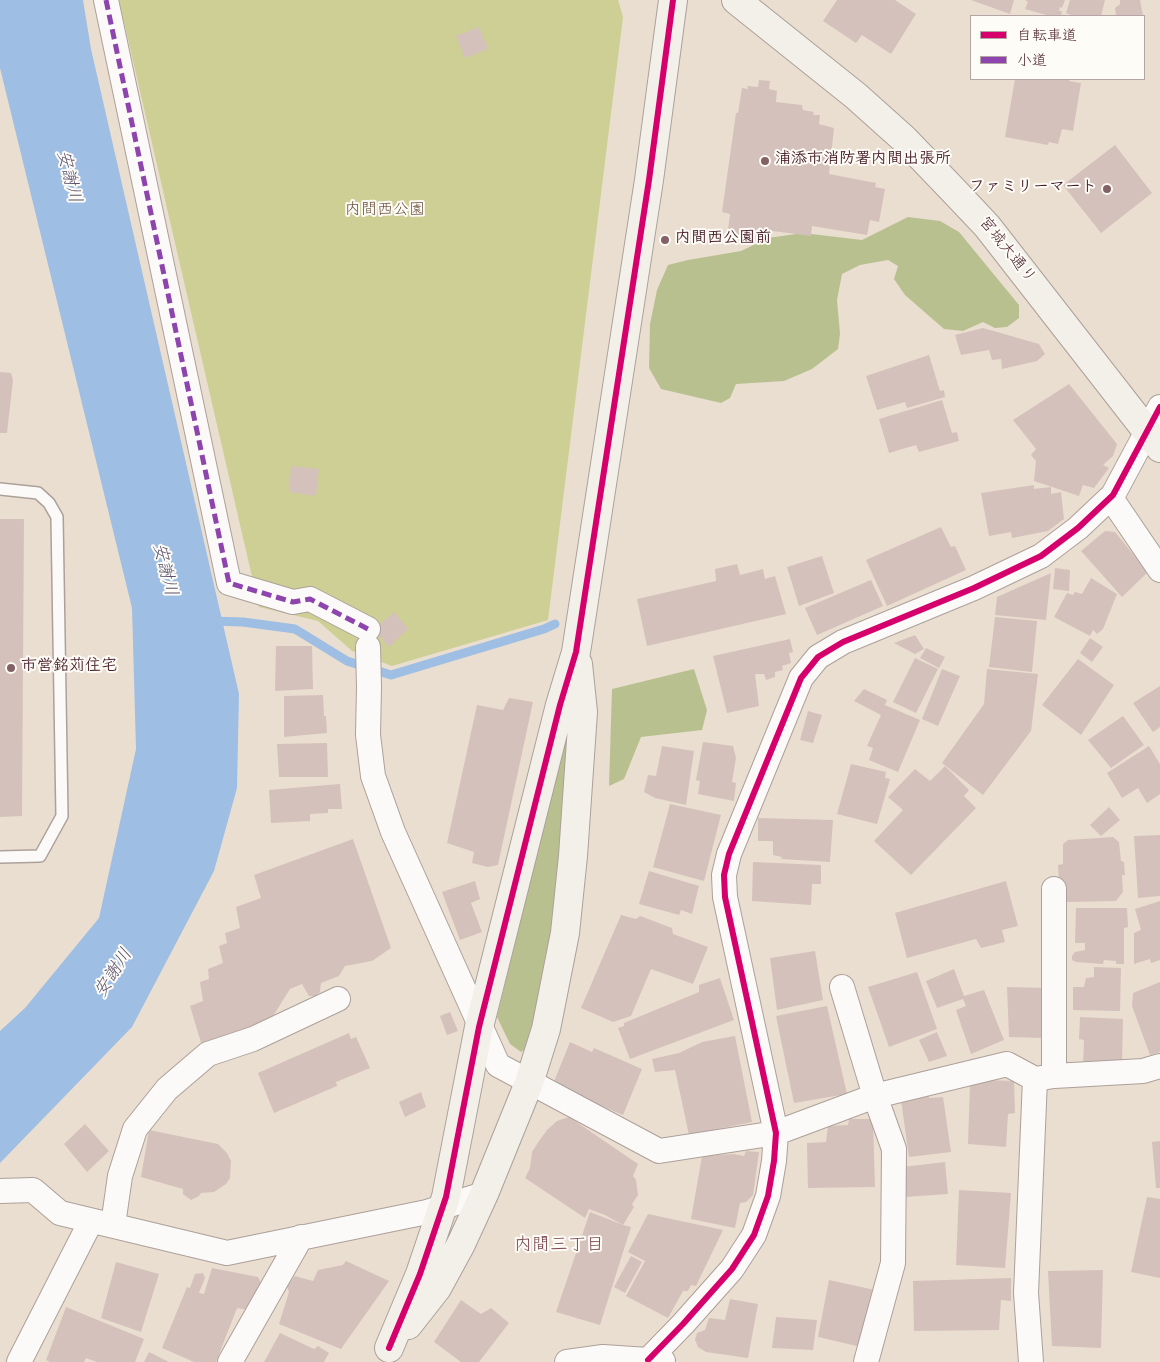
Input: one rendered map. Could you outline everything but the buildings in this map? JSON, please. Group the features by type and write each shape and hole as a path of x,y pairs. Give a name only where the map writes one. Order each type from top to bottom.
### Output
{"street":[{"path":"106,0 229,583 293,602 310,599 368,638 368,735 373,776 393,832 479,1027 498,1065 659,1151 776,1133 875,1096 1007,1064 1044,1078 1142,1071 1160,1066"},
{"path":"383,1355 420,1274 446,1197 479,1027 560,705 576,652 649,180 673,0"},
{"name":"宮城大通り","path":"736,0 856,96 904,139 947,183 987,226 1154,439"},
{"path":"567,1362 603,1357 645,1361 683,1324 732,1268 754,1235 768,1196 774,1161 776,1133 725,897 724,875 728,854 801,678 818,657 843,642 974,588 1041,556 1078,528 1111,498 1154,439 1160,407"},
{"path":"1111,498 1160,570"},
{"path":"383,1355 437,1288 461,1244 484,1194 529,1083 546,1029 565,933 573,856 583,712 576,652"},
{"path":"1031,1362 1026,1292 1044,1078 1054,889"},
{"path":"842,987 875,1096 894,1150 893,1263 866,1362"},
{"path":"18,1362 102,1223 135,1129 167,1089 208,1054 253,1039 338,999"},
{"path":"0,1191 33,1190 60,1213 227,1252 442,1209 484,1194"},
{"path":"230,1362 301,1238"}],"lane":[{"path":"0,489 38,493 49,503 57,517 62,816 40,856 0,857"}],"green space":[{"name":"内間西公園","path":"119,0 618,0 623,17 548,620 392,666 352,651 318,621 259,607"},
{"path":"908,217 940,221 959,232 1019,305 1019,318 1007,327 995,328 983,322 963,331 944,329 905,295 894,279 898,266 888,260 860,265 842,274 837,300 840,334 838,349 812,369 784,381 736,384 730,398 721,403 661,389 649,368 650,324 657,290 668,265 741,251 768,238 803,233 862,240"},
{"path":"694,669 707,710 702,730 641,737 624,779 609,786 612,689"},
{"path":"571,714 558,923 530,1046 521,1052 510,1044 497,1017"}],"water":[{"name":"安謝川","path":"0,0 83,0 91,49 239,694 237,788 214,871 132,1027 0,1163 0,1031 25,1008 99,918 136,749 132,608 0,68"}],"waterway":[{"path":"211,621 243,622 295,629 347,661 391,675 544,629 555,624"}],"marked path":[{"path":"106,0 229,583 293,602 310,599 368,629"}],"cycle path":[{"path":"389,1348 420,1274 446,1197 479,1027 560,705 576,652 649,180 673,0"},
{"path":"648,1360 732,1269 754,1235 768,1196 774,1161 776,1133 725,897 724,875 729,854 801,678 818,657 843,642 974,588 1041,556 1078,528 1113,495 1160,407"}],"place":[{"name":"浦添市消防署内間出張所","path":"765,161"},
{"name":"ファミリーマート","path":"1107,189"},
{"name":"内間西公園前","path":"665,240"},
{"name":"市営銘苅住宅","path":"11,668"}],"district":[{"name":"内間三丁目","path":"559,1247"}]}
